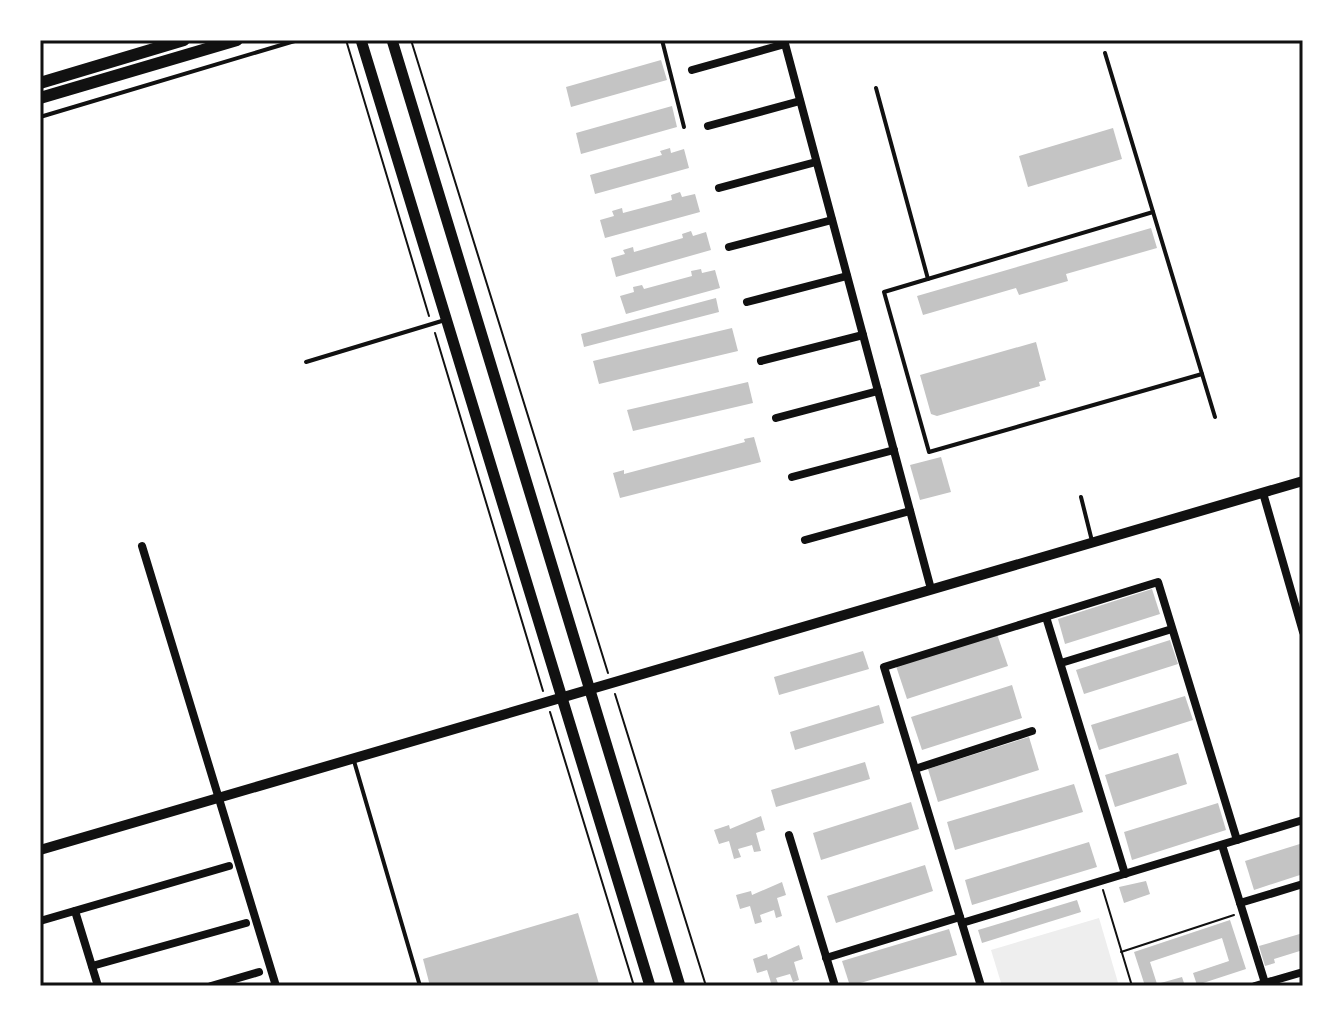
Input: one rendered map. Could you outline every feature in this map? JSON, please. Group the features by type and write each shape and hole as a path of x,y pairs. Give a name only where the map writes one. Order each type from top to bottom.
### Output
{"main road":[{"path":"40,83 184,40"},
{"path":"40,98 237,40"},
{"path":"361,40 650,986"},
{"path":"392,40 680,986"}],"street":[{"path":"692,70 784,42 931,589"},
{"path":"708,126 800,101"},
{"path":"719,188 816,162"},
{"path":"729,247 832,220"},
{"path":"747,302 847,276"},
{"path":"761,361 863,335"},
{"path":"776,418 878,391"},
{"path":"792,477 894,450"},
{"path":"40,850 1303,481"},
{"path":"1263,493 1303,632"},
{"path":"805,540 910,511"},
{"path":"142,546 276,986"},
{"path":"981,986 884,667 1158,582 1237,840"},
{"path":"1046,617 1125,874"},
{"path":"1061,663 1172,629"},
{"path":"915,769 1032,731"},
{"path":"826,958 1125,874 1303,820"},
{"path":"789,835 835,986"},
{"path":"1222,845 1260,984 1303,972"},
{"path":"40,921 229,866"},
{"path":"1241,907 1303,884"},
{"path":"75,911 98,986"},
{"path":"92,966 246,923"},
{"path":"211,986 259,972"}],"lane":[{"path":"40,117 298,40"},
{"path":"662,40 684,127"},
{"path":"1105,53 1215,417"},
{"path":"876,88 928,279"},
{"path":"1153,212 884,292 929,452 1202,374"},
{"path":"306,362 445,320"},
{"path":"1081,497 1092,541"},
{"path":"353,759 420,986"}],"path":[{"path":"346,40 634,986"},
{"path":"411,40 706,986"},
{"path":"1100,881 1132,986"},
{"path":"1121,952 1241,907"}],"shaded area":[{"path":"1099,918 1119,986 1002,986 991,950"}],"building":[{"path":"661,60 667,80 571,107 566,87"},
{"path":"672,106 677,127 581,154 576,133"},
{"path":"1113,128 1122,159 1028,187 1019,156"},
{"path":"670,148 671,153 684,149 689,168 595,194 590,175 662,155 660,151"},
{"path":"680,192 682,197 695,194 700,212 605,238 600,220 614,216 612,211 622,208 623,213 672,200 671,195"},
{"path":"1151,228 1157,248 1066,274 1068,281 1019,295 1016,288 923,315 917,296"},
{"path":"691,231 693,236 706,232 711,250 616,277 611,258 625,254 623,250 633,247 634,252 683,238 682,234"},
{"path":"701,269 702,273 715,270 720,288 626,314 620,296 634,292 633,287 642,285 644,289 692,276 691,271"},
{"path":"716,298 719,312 584,347 581,334"},
{"path":"732,328 738,351 599,384 593,361"},
{"path":"1036,342 1046,380 1039,382 1040,386 937,416 931,414 920,375"},
{"path":"748,382 753,403 633,431 627,410"},
{"path":"754,437 761,462 620,498 613,473 624,470 624,474"},
{"path":"941,457 951,492 920,500 910,465"},
{"path":"1152,589 1160,614 1065,644 1058,619"},
{"path":"997,634 1008,666 907,699 896,666"},
{"path":"1170,640 1178,664 1084,694 1076,670"},
{"path":"863,651 869,669 779,695 774,677"},
{"path":"1012,685 1022,718 922,750 911,717"},
{"path":"1185,696 1193,720 1099,750 1091,725"},
{"path":"879,705 884,723 795,750 790,732"},
{"path":"1029,737 1039,770 938,802 928,769"},
{"path":"1178,753 1187,784 1115,807 1105,775"},
{"path":"865,762 870,779 776,807 771,790"},
{"path":"1074,784 1083,812 955,850 947,822"},
{"path":"911,802 919,829 821,860 813,833"},
{"path":"1218,803 1226,830 1132,860 1124,832"},
{"path":"761,816 765,830 756,833 761,851 754,852 752,845 738,849 741,857 734,859 729,841 719,844 714,830 729,825 730,829"},
{"path":"1089,842 1097,867 972,905 965,880"},
{"path":"1303,843 1303,874 1254,890 1245,861"},
{"path":"925,865 933,891 836,923 827,896"},
{"path":"1146,881 1150,894 1124,903 1119,887"},
{"path":"782,882 786,895 777,898 782,916 776,918 774,910 760,915 762,922 755,924 750,906 740,909 736,895 751,891 752,895"},
{"path":"1077,900 1081,912 982,943 978,930"},
{"path":"578,913 599,984 430,986 423,959"},
{"path":"1230,920 1246,969 1197,985 1193,973 1229,961 1222,938 1150,962 1157,984 1182,977 1185,986 1145,986 1134,952"},
{"path":"949,929 957,955 850,986 842,961"},
{"path":"1303,933 1303,950 1274,959 1275,963 1265,966 1259,946"},
{"path":"799,945 803,959 794,962 799,980 793,982 790,974 776,978 779,986 772,986 767,970 757,973 753,959 767,954 768,959"}]}
